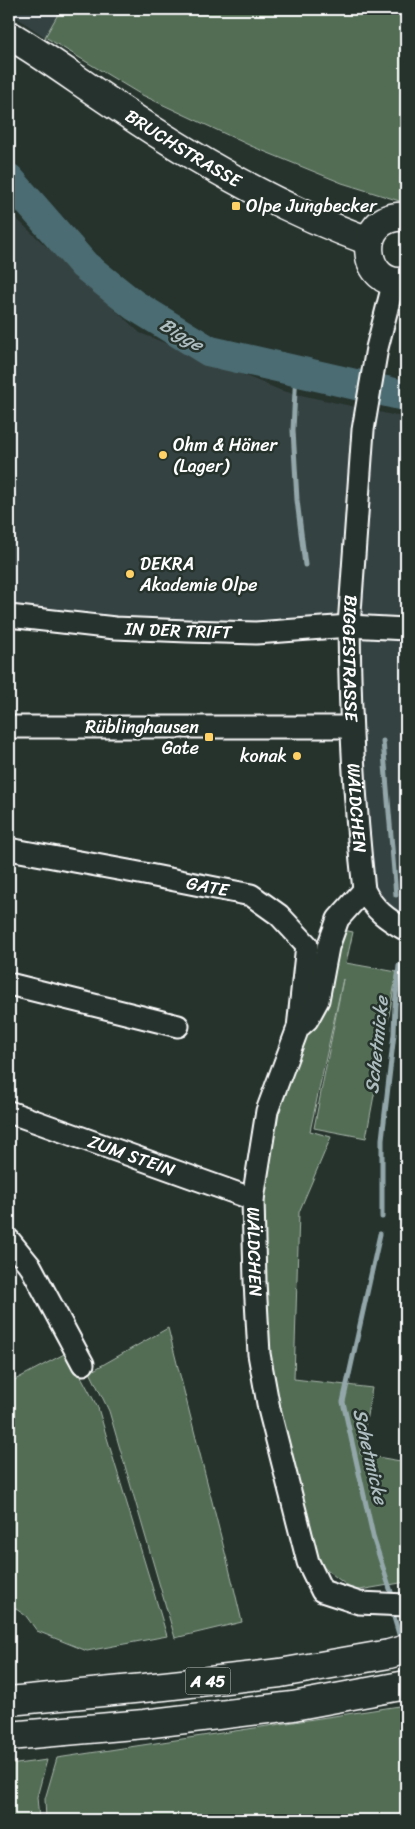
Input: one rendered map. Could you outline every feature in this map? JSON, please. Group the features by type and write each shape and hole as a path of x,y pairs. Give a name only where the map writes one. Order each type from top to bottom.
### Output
{"main road":[{"name":"BRUCHSTRASSE","path":"9,35 36,51 120,109 232,179 300,213 340,231 369,241"},
{"path":"400,281 381,275 374,267 369,257 369,241 378,226 387,219 398,216 406,217"},
{"name":"A 45","path":"9,1701 280,1673 389,1654 406,1649"},
{"name":"A 45","path":"9,1736 144,1724 284,1707 406,1684"}],"street":[{"name":"BIGGESTRASSE","path":"9,727 352,727 349,626 363,430 377,348 400,281"},
{"name":"IN DER TRIFT","path":"9,616 115,628 187,632 256,633 349,626 406,629"},
{"name":"WÄLDCHEN","path":"352,727 359,843 364,890 370,903 382,915 406,930"},
{"name":"GATE","path":"9,850 251,895 279,915 307,945 298,1028"},
{"name":"WÄLDCHEN","path":"364,890 338,918 328,947 318,1000 307,1020 298,1028 267,1111 253,1199 254,1282 259,1354 269,1409 308,1562 322,1590 359,1603 406,1605"},
{"path":"9,984 178,1026"},
{"name":"ZUM STEIN","path":"9,1112 253,1199"},
{"path":"9,1240 31,1267 83,1364"}],"shaded area":[{"path":"9,9 61,9 45,37 9,12"},
{"path":"9,212 140,333 282,391 406,418 406,930 370,903 349,626 9,616"}],"green space":[{"path":"61,9 406,9 406,203 342,183 251,146 140,94 45,37"},
{"path":"338,929 353,932 346,963 397,972 366,1138 314,1128 343,979 310,1131 331,1137 299,1212 294,1379 372,1388 360,1454 406,1462 406,1582 354,1591 310,1557 260,1363 259,1239 267,1113"},
{"path":"168,1328 242,1622 175,1638 109,1411 90,1372"},
{"path":"68,1352 98,1408 167,1636 87,1651 37,1631 26,1616 9,1604 9,1383"},
{"path":"406,1705 406,1820 46,1820 45,1799 57,1758"},
{"path":"47,1760 37,1797 39,1820 9,1820 9,1765"}],"waterway":[{"name":"Bigge","path":"9,179 84,265 134,305 209,351 406,396"},
{"name":"Schetmicke","path":"296,371 293,430 297,500 305,565"},
{"name":"Schetmicke","path":"383,741 396,895"},
{"name":"Schetmicke","path":"382,1217 382,1139 394,1034 399,966"},
{"name":"Schetmicke","path":"380,1234 343,1402 374,1540 392,1595"},
{"name":"Schetmicke","path":"394,1617 401,1641"}],"place":[{"name":"Olpe Jungbecker","path":"236,206"},
{"name":"Ohm & Häner (Lager)","path":"163,455"},
{"name":"DEKRA Akademie Olpe","path":"130,574"},
{"name":"Rüblinghausen Gate","path":"209,737"},
{"name":"konak","path":"297,756"}]}
